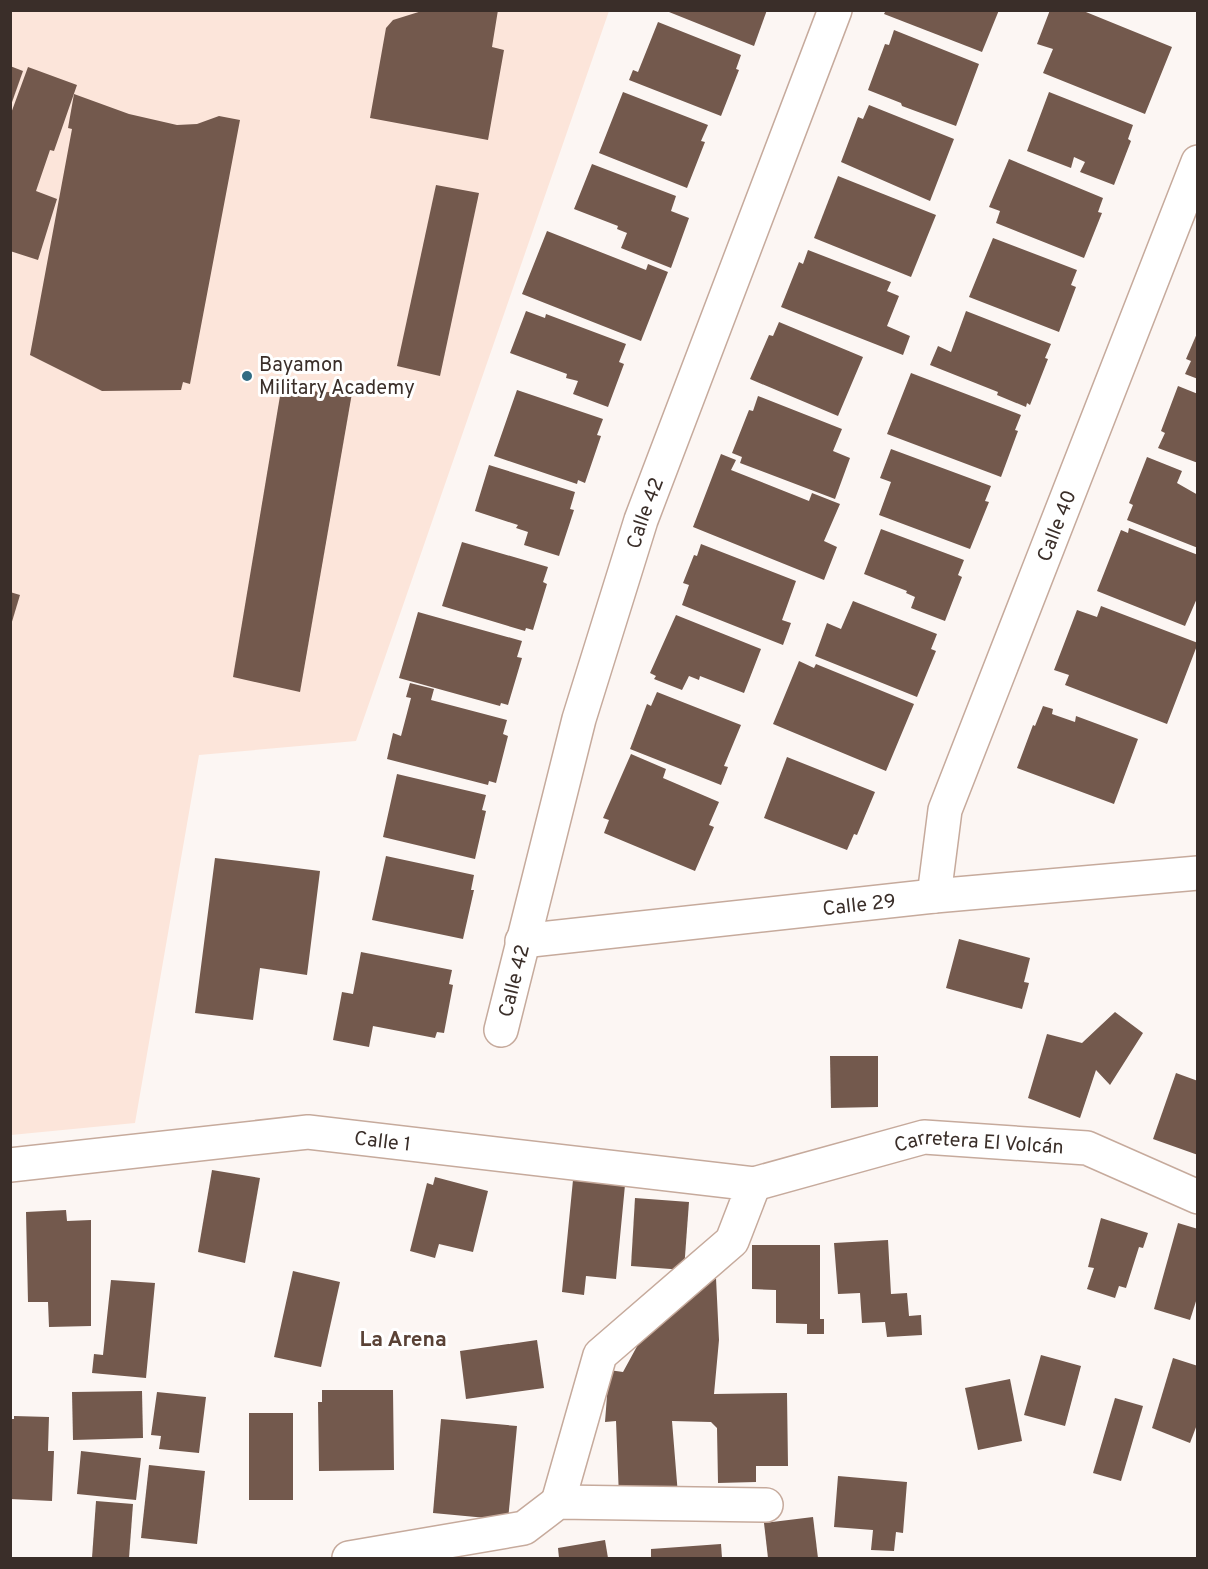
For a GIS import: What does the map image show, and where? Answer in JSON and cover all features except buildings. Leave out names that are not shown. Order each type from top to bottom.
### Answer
[{"type":"street","name":"Calle 42","points":[[501,1030],[579,719],[641,520],[835,10]]},
{"type":"street","name":"Calle 40","points":[[934,896],[945,810],[1197,162]]},
{"type":"street","name":"Calle 29","points":[[522,941],[934,896],[1197,873]]},
{"type":"street","name":"Calle 1","points":[[10,1165],[308,1132],[754,1184]]},
{"type":"street","name":"Carretera El Volcán","points":[[754,1184],[924,1137],[1087,1148],[1197,1197]]},
{"type":"street","points":[[349,1558],[524,1528],[558,1502],[600,1355],[732,1241],[754,1184]]},
{"type":"street","points":[[558,1502],[766,1505]]},
{"type":"shaded area","name":"Bayamon Military Academy","points":[[11,11],[609,11],[356,741],[199,755],[135,1123],[11,1135]]},
{"type":"place","name":"Bayamon Military Academy","points":[[247,376]]},
{"type":"district","name":"La Arena","points":[[403,1339]]}]
